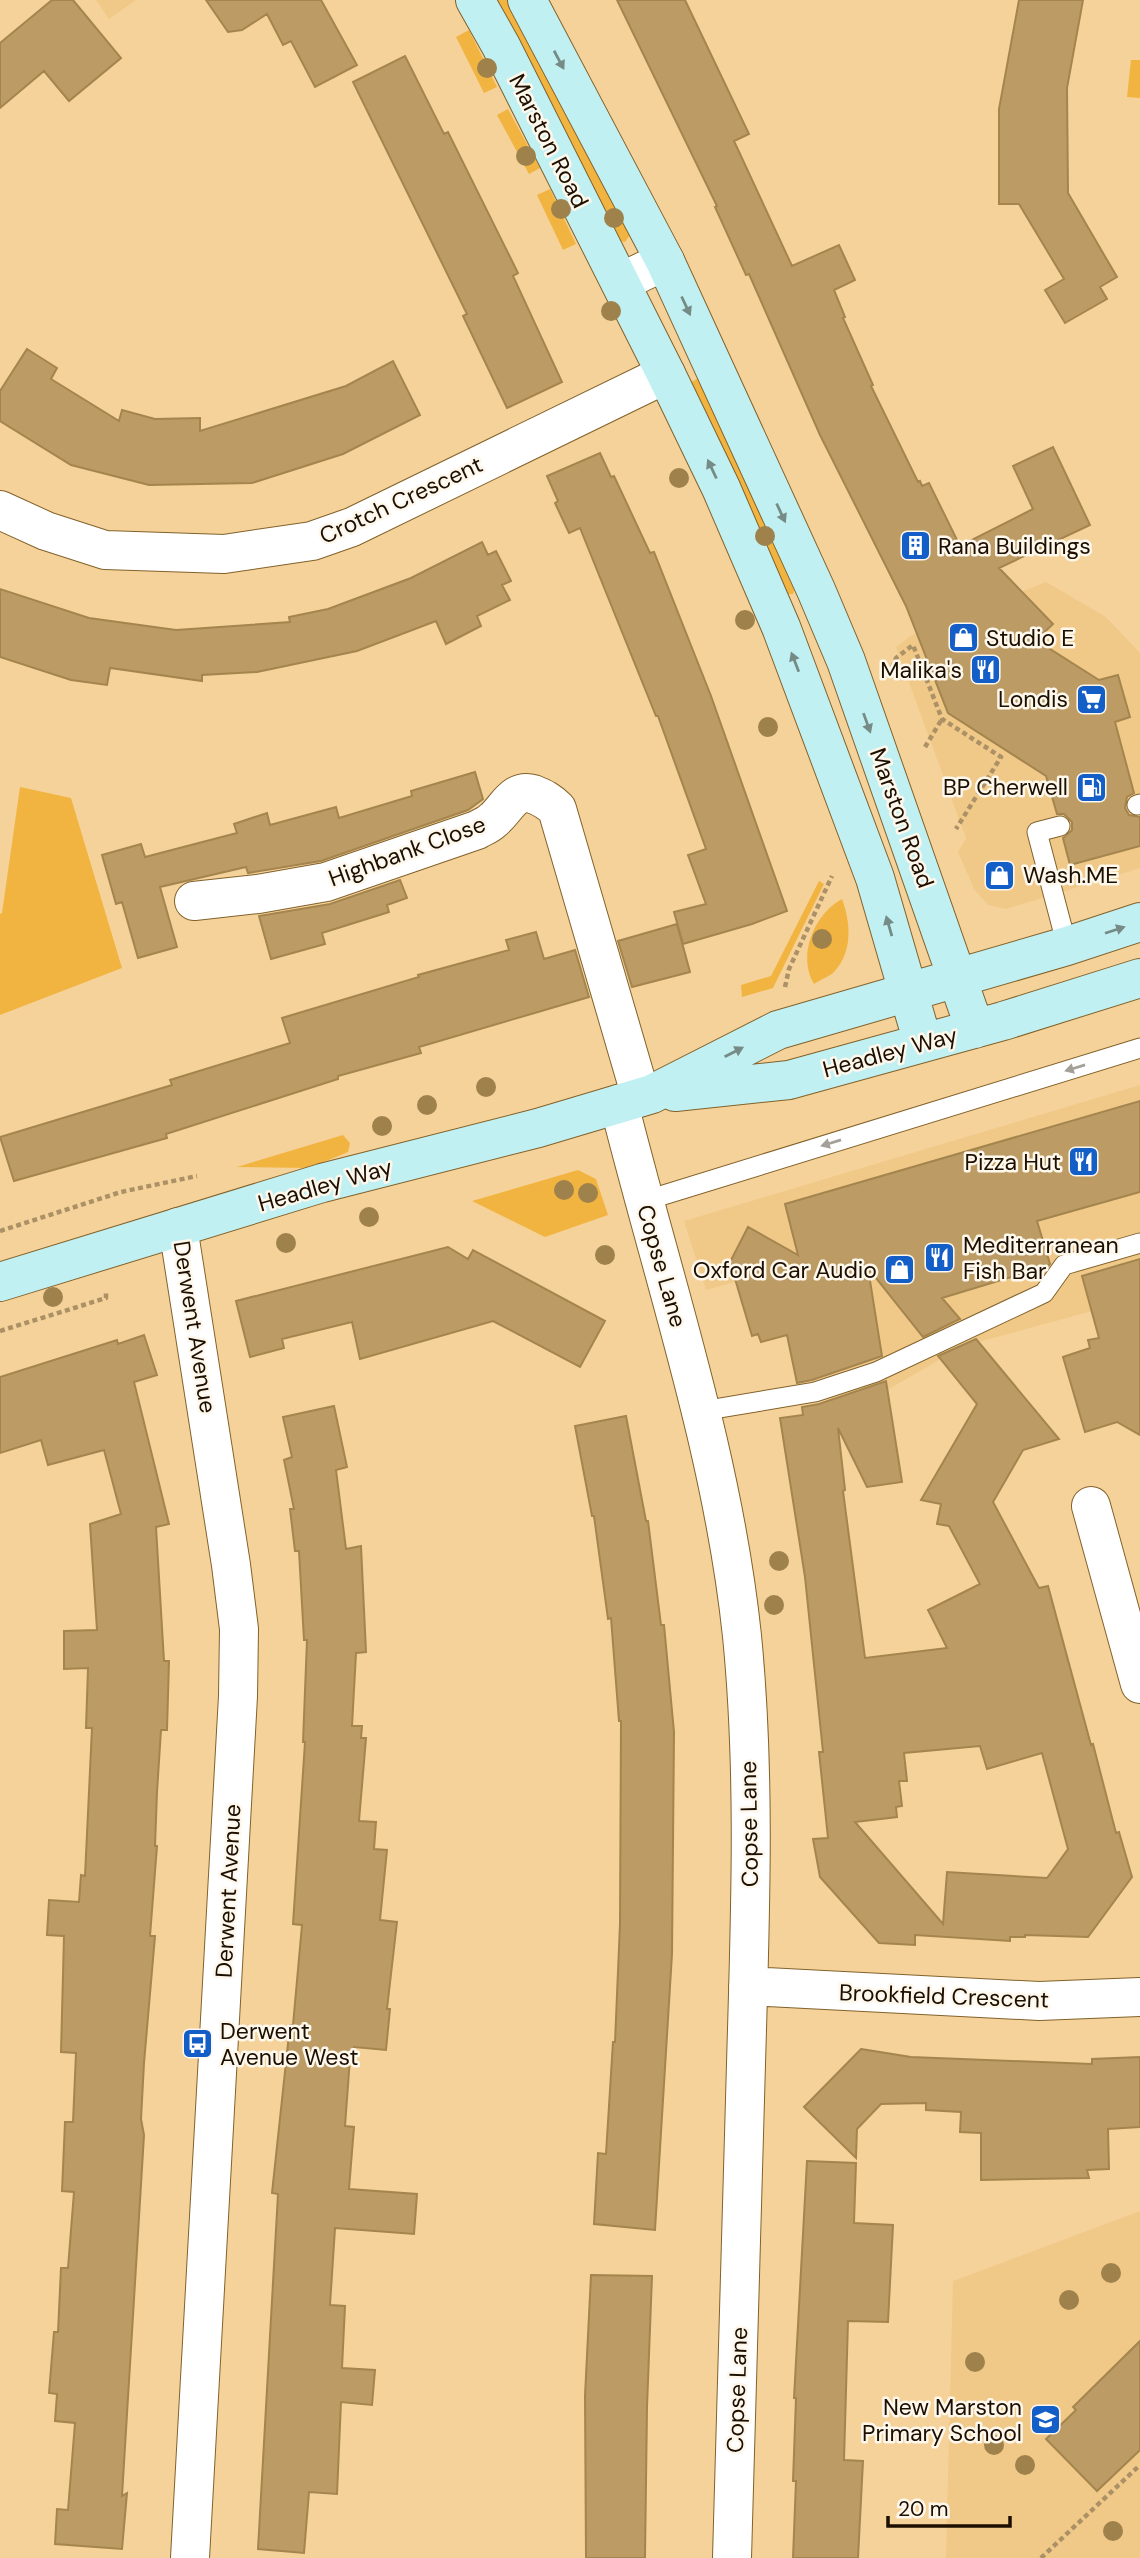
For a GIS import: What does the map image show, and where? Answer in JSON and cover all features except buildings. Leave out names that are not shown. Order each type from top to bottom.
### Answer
[{"type":"main road","name":"Marston Road","points":[[475,0],[666,374],[781,627],[862,840],[923,1043]]},
{"type":"main road","name":"Marston Road","points":[[527,0],[665,261],[824,610],[846,661],[957,978],[989,1025]]},
{"type":"main road","name":"Headley Way","points":[[0,1282],[322,1183],[538,1128],[637,1098],[778,1030],[1067,946],[1140,922]]},
{"type":"main road","name":"Headley Way","points":[[637,1098],[789,1080],[989,1025],[1140,978]]},
{"type":"street","points":[[621,282],[665,261]]},
{"type":"street","name":"Crotch Crescent","points":[[0,509],[47,531],[105,550],[224,554],[312,541],[352,527],[666,374]]},
{"type":"street","points":[[781,627],[824,610]]},
{"type":"street","name":"Highbank Close","points":[[194,901],[258,894],[326,882],[477,830],[493,821],[514,797],[526,792],[549,801],[557,809],[637,1098]]},
{"type":"street","name":"Copse Lane","points":[[637,1098],[644,1201],[702,1411],[730,1549],[742,1636],[750,1853],[732,2558]]},
{"type":"street","name":"Derwent Avenue","points":[[178,1227],[239,1629],[239,1696],[190,2558]]},
{"type":"street","points":[[1091,1506],[1140,1684]]},
{"type":"street","name":"Brookfield Crescent","points":[[748,1986],[1039,2001],[1140,1997]]},
{"type":"lane","points":[[1060,826],[1037,832],[1067,946]]},
{"type":"lane","points":[[644,1201],[1140,1048]]},
{"type":"lane","points":[[702,1411],[815,1392],[876,1372],[1044,1293],[1064,1265],[1140,1243]]},
{"type":"path","points":[[888,679],[896,658],[913,645],[942,719],[1001,757],[956,829]]},
{"type":"path","points":[[925,747],[942,719]]},
{"type":"path","points":[[789,969],[832,877]]},
{"type":"path","points":[[0,1231],[121,1192]]},
{"type":"path","points":[[0,1331],[106,1298]]},
{"type":"path","points":[[1041,2558],[1140,2465]]},
{"type":"shaded area","points":[[96,0],[136,0],[109,19]]},
{"type":"shaded area","points":[[496,0],[510,0],[630,235],[625,242],[620,241]]},
{"type":"shaded area","points":[[469,30],[497,87],[484,93],[456,37]]},
{"type":"shaded area","points":[[1131,60],[1140,60],[1140,98],[1127,97]]},
{"type":"shaded area","points":[[508,109],[540,168],[529,174],[497,115]]},
{"type":"shaded area","points":[[550,189],[576,244],[563,250],[537,195]]},
{"type":"shaded area","points":[[697,379],[702,382],[794,590],[793,594],[784,594],[691,382]]},
{"type":"shaded area","points":[[1046,582],[1106,617],[1140,653],[1140,868],[1006,909],[988,905],[974,889],[958,852],[966,838],[896,647],[912,635]]},
{"type":"shaded area","points":[[20,787],[71,798],[122,968],[0,1015],[0,914]]},
{"type":"shaded area","points":[[819,881],[824,884],[773,988],[742,997],[741,985],[771,976]]},
{"type":"shaded area","points":[[842,899],[847,918],[847,947],[833,973],[814,984],[807,961],[811,937],[823,915]]},
{"type":"shaded area","points":[[1140,1085],[1140,1298],[956,1348],[887,1390],[831,1399],[792,1266],[706,1290],[684,1221]]},
{"type":"shaded area","points":[[343,1135],[350,1143],[348,1152],[309,1168],[237,1167]]},
{"type":"shaded area","points":[[578,1170],[596,1179],[608,1215],[545,1237],[472,1201]]},
{"type":"shaded area","name":"New Marston Primary School","points":[[1140,2211],[1140,2558],[946,2558],[953,2281]]},
{"type":"place","name":"Rana Buildings","points":[[915,546]]},
{"type":"place","name":"Studio E","points":[[963,638]]},
{"type":"place","name":"Malika's","points":[[985,670]]},
{"type":"place","name":"Londis","points":[[1091,699]]},
{"type":"place","name":"BP Cherwell","points":[[1091,787]]},
{"type":"place","name":"Wash.ME","points":[[1000,875]]},
{"type":"place","name":"Pizza Hut","points":[[1084,1162]]},
{"type":"place","name":"Mediterranean Fish Bar","points":[[940,1258]]},
{"type":"place","name":"Oxford Car Audio","points":[[900,1270]]},
{"type":"place","name":"Derwent Avenue West","points":[[197,2044]]},
{"type":"place","name":"New Marston Primary School","points":[[1045,2420]]}]
